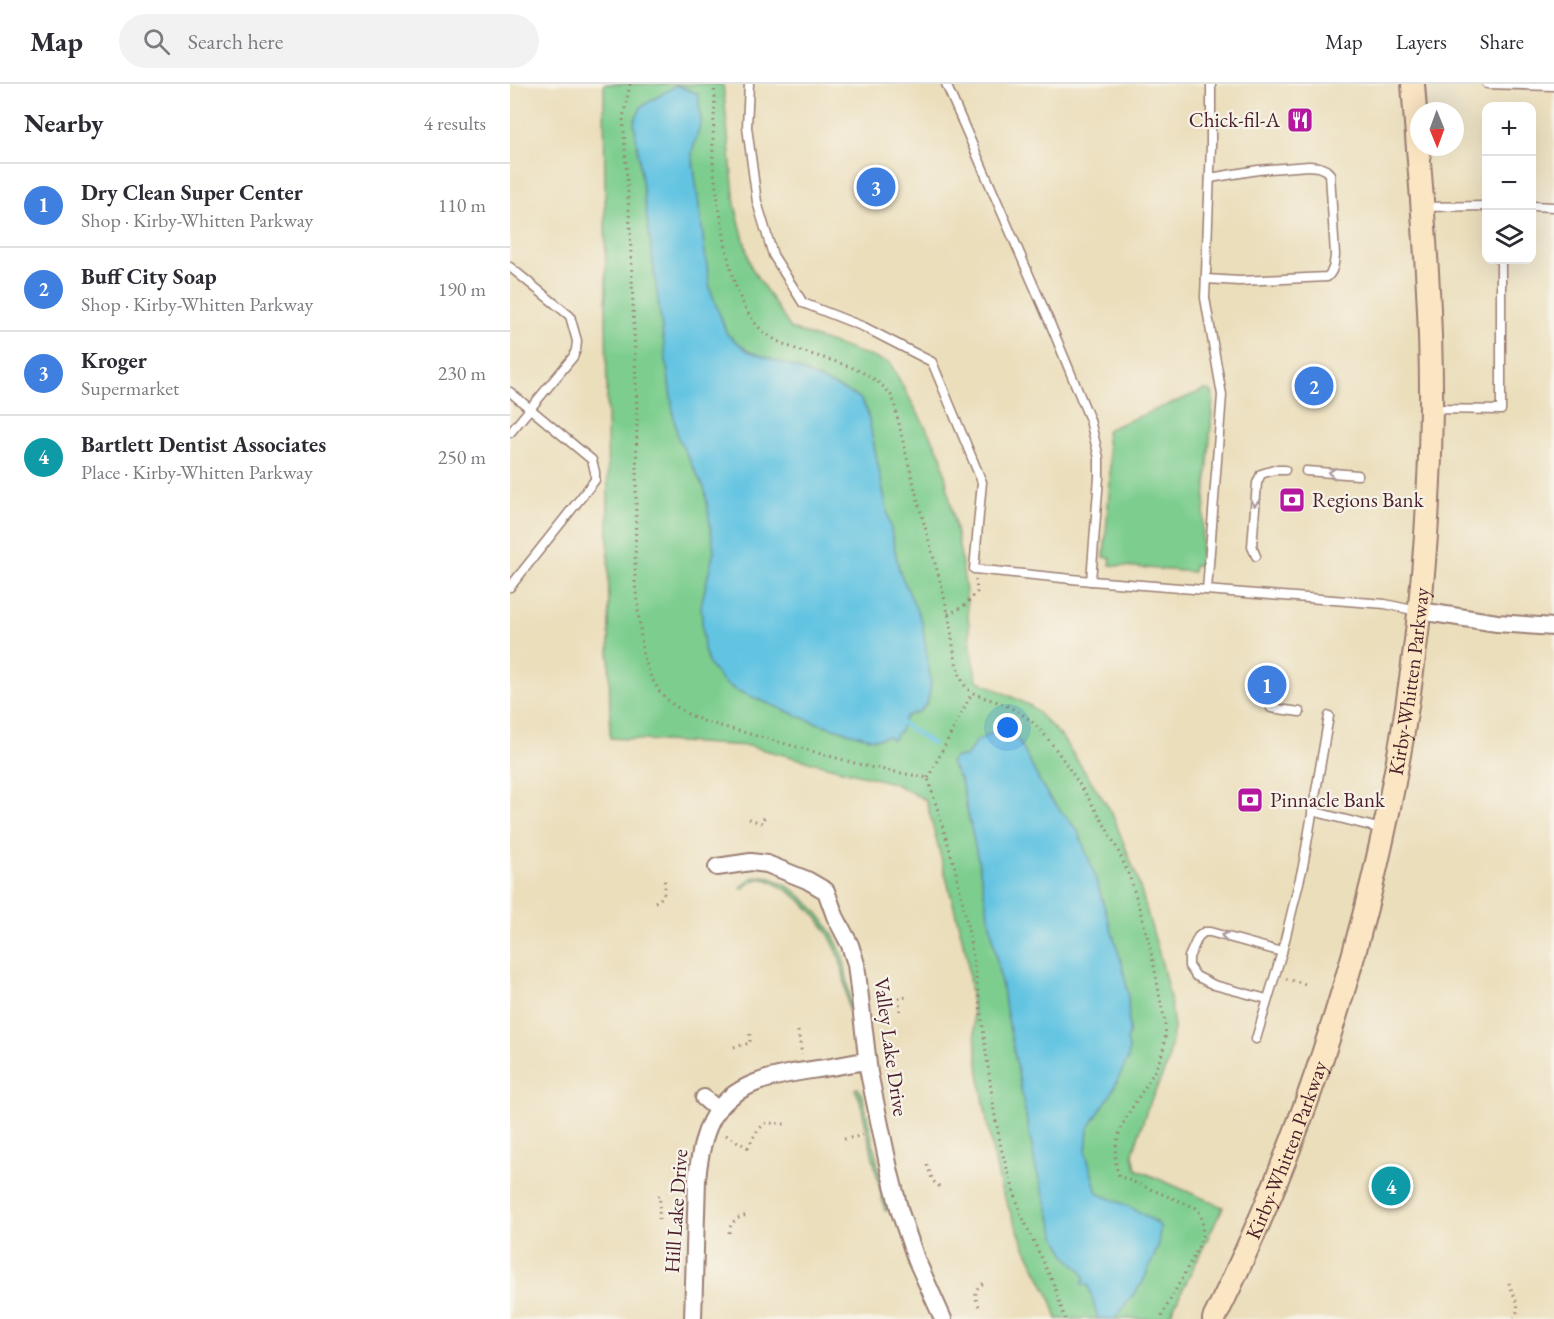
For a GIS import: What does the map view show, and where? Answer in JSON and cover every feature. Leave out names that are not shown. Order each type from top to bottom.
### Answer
[{"type":"main road","name":"Kirby-Whitten Parkway","points":[[1214,1319],[1253,1238],[1297,1131],[1320,1066],[1356,947],[1385,830],[1403,734],[1420,611],[1431,409],[1429,305],[1413,84]]},
{"type":"street","points":[[1420,611],[1497,623],[1554,627]]},
{"type":"street","name":"Valley Lake Drive","points":[[717,867],[751,862],[766,864],[807,880],[826,891],[856,964],[867,1061],[900,1212],[916,1259],[943,1319]]},
{"type":"street","name":"Hill Lake Drive","points":[[693,1319],[699,1162],[706,1133],[718,1110],[744,1088],[771,1077],[867,1061]]},
{"type":"street","points":[[704,1098],[718,1110]]},
{"type":"lane","points":[[749,84],[747,127],[757,202],[773,255],[803,303],[864,327],[932,362],[982,482],[974,569],[1090,581],[1385,604],[1420,611]]},
{"type":"lane","points":[[946,84],[1047,314],[1090,420],[1099,458],[1099,477],[1090,581]]},
{"type":"lane","points":[[1207,590],[1222,394],[1205,298],[1211,84]]},
{"type":"lane","points":[[1487,84],[1554,86]]},
{"type":"lane","points":[[1206,279],[1239,281],[1327,277],[1334,268],[1335,255],[1330,174],[1326,170],[1309,166],[1258,170],[1210,178]]},
{"type":"lane","points":[[1422,207],[1482,206]]},
{"type":"lane","points":[[1536,206],[1554,207]]},
{"type":"lane","points":[[1431,409],[1501,410],[1501,264]]},
{"type":"lane","points":[[510,267],[570,315],[577,341],[573,357],[510,433]]},
{"type":"lane","points":[[510,392],[592,460],[595,472],[595,480],[510,587]]},
{"type":"lane","points":[[1256,556],[1252,547],[1257,483],[1261,474],[1274,470],[1285,470]]},
{"type":"lane","points":[[1306,471],[1358,476]]},
{"type":"lane","points":[[1271,708],[1300,712]]},
{"type":"lane","points":[[1256,1039],[1282,952],[1303,866],[1329,716]]},
{"type":"lane","points":[[1312,811],[1385,830]]},
{"type":"lane","points":[[1267,999],[1214,985],[1196,976],[1189,966],[1189,957],[1198,937],[1204,932],[1282,952]]},
{"type":"path","points":[[630,84],[623,118],[630,226],[637,410],[636,583],[643,655],[651,677],[659,691],[672,704],[703,721],[860,764],[928,778]]},
{"type":"path","points":[[714,84],[715,181],[724,238],[732,274],[740,295],[756,325],[767,334],[791,347],[873,377],[887,389],[893,398],[948,614],[958,668],[967,689],[1013,709],[1030,720],[1046,736],[1095,808],[1123,861],[1132,885],[1154,965],[1165,1022],[1165,1037],[1161,1055],[1125,1118],[1116,1141],[1115,1165],[1119,1176],[1196,1208],[1201,1214],[1203,1226],[1197,1250],[1160,1319]]},
{"type":"path","points":[[948,614],[963,607],[977,592],[974,569]]},
{"type":"path","points":[[972,693],[928,778],[955,868],[965,913],[1002,1152],[1018,1206],[1054,1285],[1065,1319]]},
{"type":"path","points":[[749,819],[762,823],[765,815]]},
{"type":"path","points":[[655,902],[664,895],[664,879]]},
{"type":"path","points":[[1284,979],[1309,986]]},
{"type":"path","points":[[900,1011],[899,998],[908,997]]},
{"type":"path","points":[[798,1030],[802,1056]]},
{"type":"path","points":[[734,1047],[750,1043],[750,1033]]},
{"type":"path","points":[[726,1135],[750,1149],[753,1137],[764,1124],[785,1124]]},
{"type":"path","points":[[844,1139],[866,1135]]},
{"type":"path","points":[[927,1165],[933,1181],[943,1186]]},
{"type":"path","points":[[658,1196],[660,1196],[659,1219]]},
{"type":"path","points":[[729,1233],[734,1220],[748,1215]]},
{"type":"path","points":[[979,1306],[975,1293],[984,1283]]},
{"type":"path","points":[[1509,1283],[1518,1310],[1514,1317]]},
{"type":"green space","points":[[604,84],[723,84],[735,205],[751,267],[791,329],[890,363],[941,455],[958,540],[972,657],[977,680],[1031,706],[1061,736],[1111,811],[1137,877],[1161,960],[1174,1028],[1168,1063],[1147,1109],[1133,1153],[1136,1169],[1223,1207],[1168,1319],[1057,1319],[1050,1297],[1023,1243],[1001,1189],[979,1073],[967,957],[926,800],[893,783],[749,746],[610,738]]},
{"type":"green space","points":[[1204,390],[1212,392],[1213,399],[1200,565],[1194,565],[1193,572],[1110,565],[1111,558],[1104,557],[1110,481],[1106,432],[1108,429]]},
{"type":"green space","points":[[763,876],[791,889],[817,912],[828,927],[843,958],[851,1009],[848,1010],[843,970],[835,947],[811,910],[786,889],[768,880],[757,880],[750,882],[743,889],[741,887],[752,878]]},
{"type":"green space","points":[[858,1088],[863,1098],[888,1210],[885,1211],[860,1100],[855,1089]]},
{"type":"water","points":[[677,85],[698,94],[701,121],[692,153],[710,289],[727,334],[748,351],[794,367],[859,397],[867,410],[899,570],[922,622],[931,683],[926,704],[920,711],[906,716],[899,733],[892,740],[888,736],[877,739],[869,738],[808,720],[738,691],[724,683],[709,665],[704,649],[701,605],[714,551],[705,490],[678,438],[674,419],[634,122],[642,106]]},
{"type":"water","points":[[998,730],[1016,738],[1020,743],[1049,797],[1078,831],[1093,870],[1122,964],[1128,993],[1128,1058],[1111,1094],[1088,1129],[1086,1153],[1097,1193],[1138,1211],[1160,1226],[1158,1247],[1143,1282],[1115,1319],[1098,1319],[1088,1285],[1082,1283],[1085,1279],[1080,1269],[1068,1258],[1057,1239],[1036,1169],[978,860],[961,781],[950,762],[956,757],[966,757],[976,741]]},
{"type":"waterway","points":[[902,723],[933,744]]},
{"type":"place","name":"Chick-fil-A","points":[[1300,120]]},
{"type":"place","name":"Kroger","points":[[876,187]]},
{"type":"place","name":"Buff City Soap","points":[[1314,386]]},
{"type":"place","name":"Regions Bank","points":[[1292,500]]},
{"type":"place","name":"Dry Clean Super Center","points":[[1267,685]]},
{"type":"place","name":"Pinnacle Bank","points":[[1250,800]]},
{"type":"place","name":"Bartlett Dentist Associates","points":[[1391,1186]]}]
